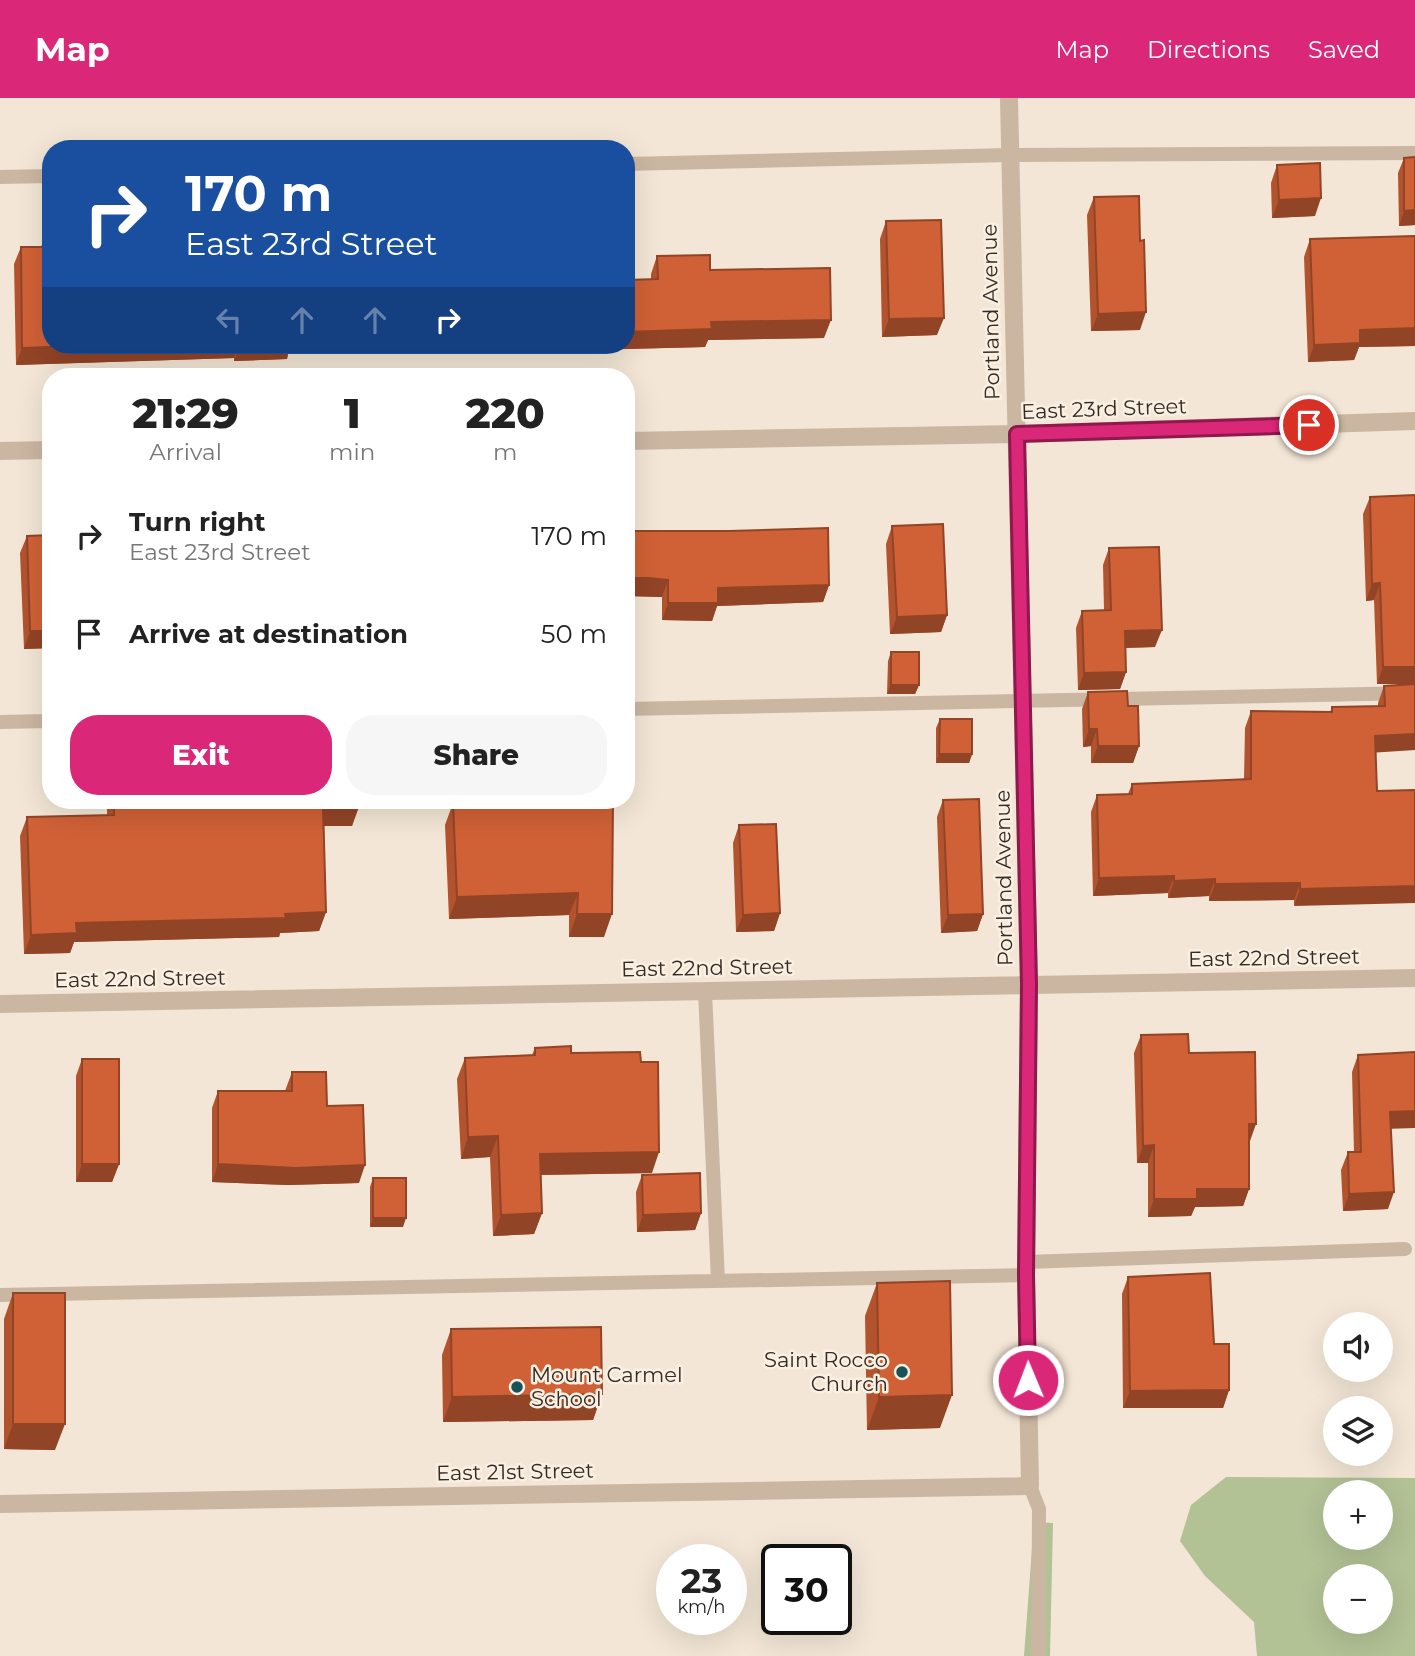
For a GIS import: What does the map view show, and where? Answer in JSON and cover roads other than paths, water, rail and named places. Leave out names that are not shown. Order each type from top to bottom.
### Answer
[{"type":"street","name":"Portland Avenue","points":[[1009,98],[1029,985],[1026,1268],[1030,1486]]},
{"type":"street","name":"East 23rd Street","points":[[635,441],[1017,434],[1415,421]]},
{"type":"street","points":[[0,451],[42,450]]},
{"type":"street","name":"East 22nd Street","points":[[0,1004],[1415,978]]},
{"type":"street","name":"East 21st Street","points":[[0,1504],[1030,1486]]},
{"type":"lane","points":[[635,164],[1010,155],[1415,153]]},
{"type":"lane","points":[[0,177],[42,176]]},
{"type":"lane","points":[[635,709],[1415,693]]},
{"type":"lane","points":[[0,722],[42,721]]},
{"type":"lane","points":[[705,991],[718,1281]]},
{"type":"lane","points":[[0,1296],[718,1281],[1405,1250]]},
{"type":"lane","name":"Portland Avenue","points":[[1030,1486],[1039,1508],[1038,1656]]},
{"type":"place","name":"Saint Rocco Church","points":[[902,1372]]},
{"type":"place","name":"Mount Carmel School","points":[[517,1387]]}]
